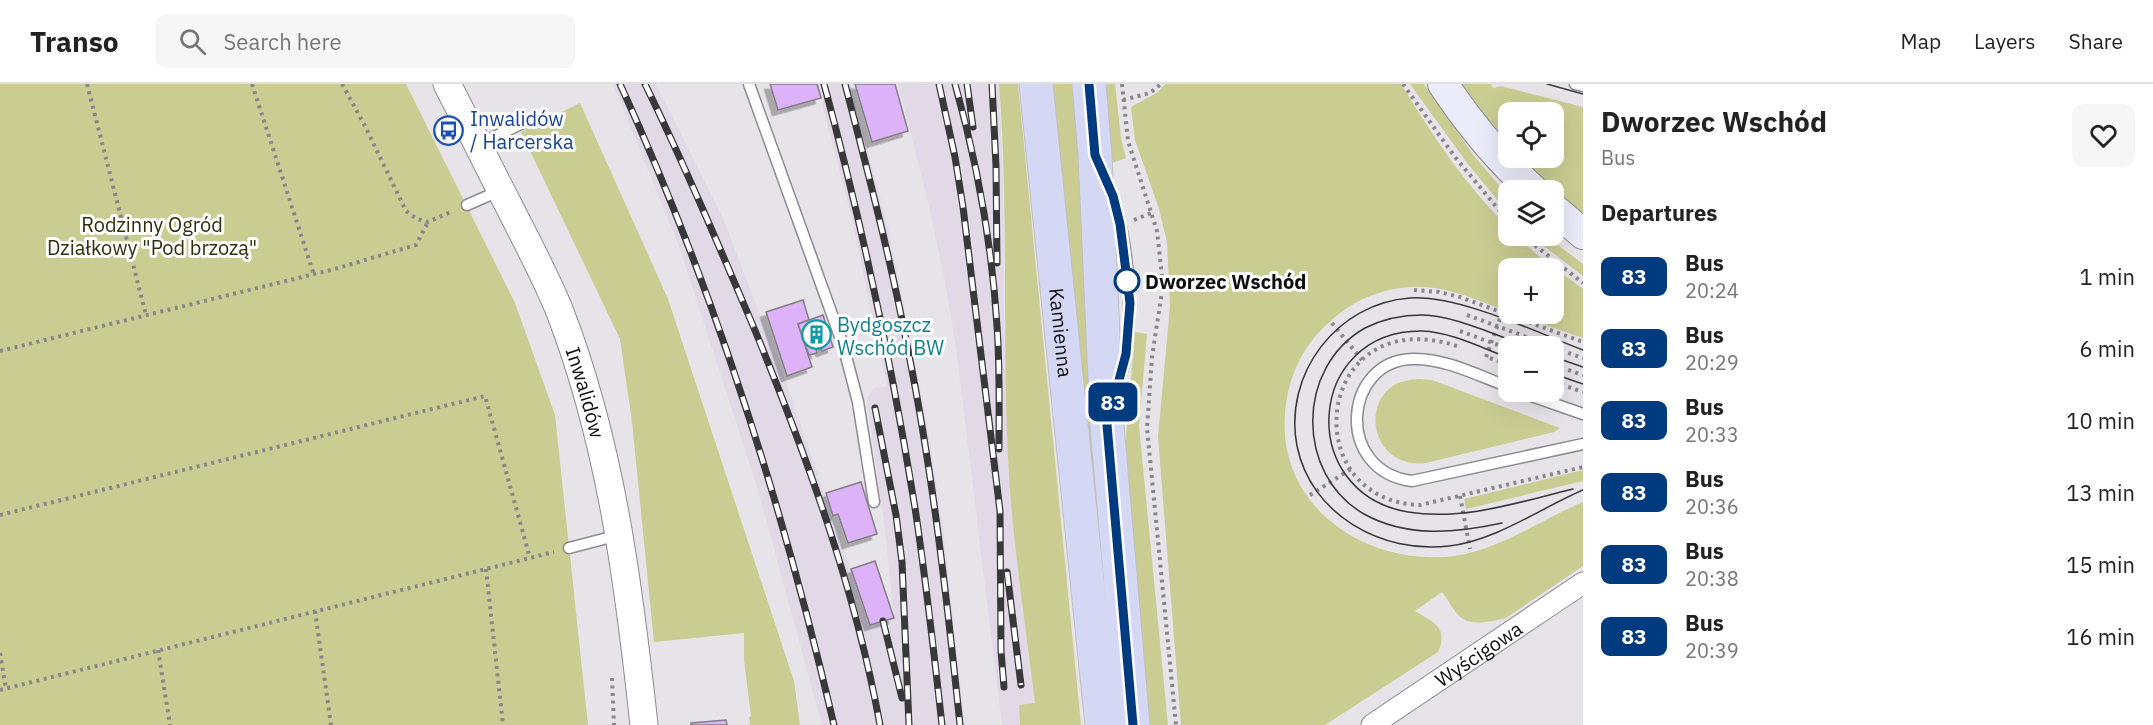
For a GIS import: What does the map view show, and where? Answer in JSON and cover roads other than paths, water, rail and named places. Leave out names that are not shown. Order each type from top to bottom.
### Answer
[{"type":"main road","name":"Kamienna","points":[[1036,84],[1102,725]]},
{"type":"main road","name":"Kamienna","points":[[1089,84],[1095,155],[1107,425],[1133,725]]},
{"type":"main road","points":[[1443,84],[1467,121],[1523,180]]},
{"type":"main road","points":[[1564,218],[1583,234]]},
{"type":"street","name":"Inwalidów","points":[[452,88],[559,311],[581,373],[620,535],[644,725]]},
{"type":"street","name":"Wyścigowa","points":[[1372,725],[1583,583]]},
{"type":"lane","points":[[749,84],[843,345],[858,402],[874,502]]},
{"type":"lane","points":[[1575,84],[1583,86]]},
{"type":"lane","points":[[478,145],[525,122]]},
{"type":"lane","points":[[467,205],[501,190]]},
{"type":"lane","points":[[1498,383],[1438,362],[1410,359],[1383,369],[1365,388],[1356,416],[1357,430],[1366,454],[1376,467],[1399,480],[1412,481],[1583,444]]},
{"type":"lane","points":[[1549,402],[1583,414]]},
{"type":"lane","points":[[569,548],[620,535]]},
{"type":"tram line","points":[[1547,84],[1583,94]]},
{"type":"tram line","points":[[1583,350],[1497,316],[1451,302],[1410,298],[1384,303],[1360,313],[1338,328],[1321,347],[1307,369],[1298,393],[1295,419],[1297,446],[1305,470],[1317,492],[1353,525],[1375,536],[1399,543],[1424,547],[1466,543],[1501,531],[1583,490]]},
{"type":"tram line","points":[[1500,336],[1447,318],[1422,315],[1393,318],[1365,328],[1342,346],[1326,368],[1316,393],[1313,421],[1316,448],[1325,474],[1341,496],[1364,514],[1380,522],[1414,530],[1449,531],[1502,523]]},
{"type":"tram line","points":[[1498,354],[1455,337],[1422,331],[1383,338],[1355,356],[1337,383],[1329,414],[1332,446],[1346,476],[1371,499],[1408,512],[1429,514],[1491,509],[1573,489]]},
{"type":"tram line","points":[[1564,360],[1583,367]]},
{"type":"tram line","points":[[1564,377],[1583,384]]},
{"type":"railway","points":[[620,84],[686,240],[743,399],[792,561],[834,725]]},
{"type":"railway","points":[[645,84],[754,328],[811,474],[857,623],[880,725]]},
{"type":"railway","points":[[824,84],[875,295],[906,454],[930,617],[942,725]]},
{"type":"railway","points":[[845,84],[887,250],[917,397],[939,537],[960,725]]},
{"type":"railway","points":[[939,84],[963,207],[1000,511],[1001,651],[1004,687]]},
{"type":"railway","points":[[955,84],[977,173],[995,296],[998,341],[999,449]]},
{"type":"railway","points":[[967,84],[973,127]]},
{"type":"railway","points":[[992,84],[997,263]]},
{"type":"railway","points":[[875,408],[896,515],[902,562],[909,725]]},
{"type":"railway","points":[[1007,572],[1021,685]]},
{"type":"railway","points":[[883,621],[902,698]]},
{"type":"place","name":"Inwalidów / Harcerska","points":[[449,130]]},
{"type":"place","name":"Dworzec Wschód","points":[[1127,281]]},
{"type":"place","name":"Bydgoszcz Wschód BW","points":[[816,335]]},
{"type":"park label","name":"Rodzinny Ogród Działkowy \"Pod brzozą\"","points":[[152,236]]}]
